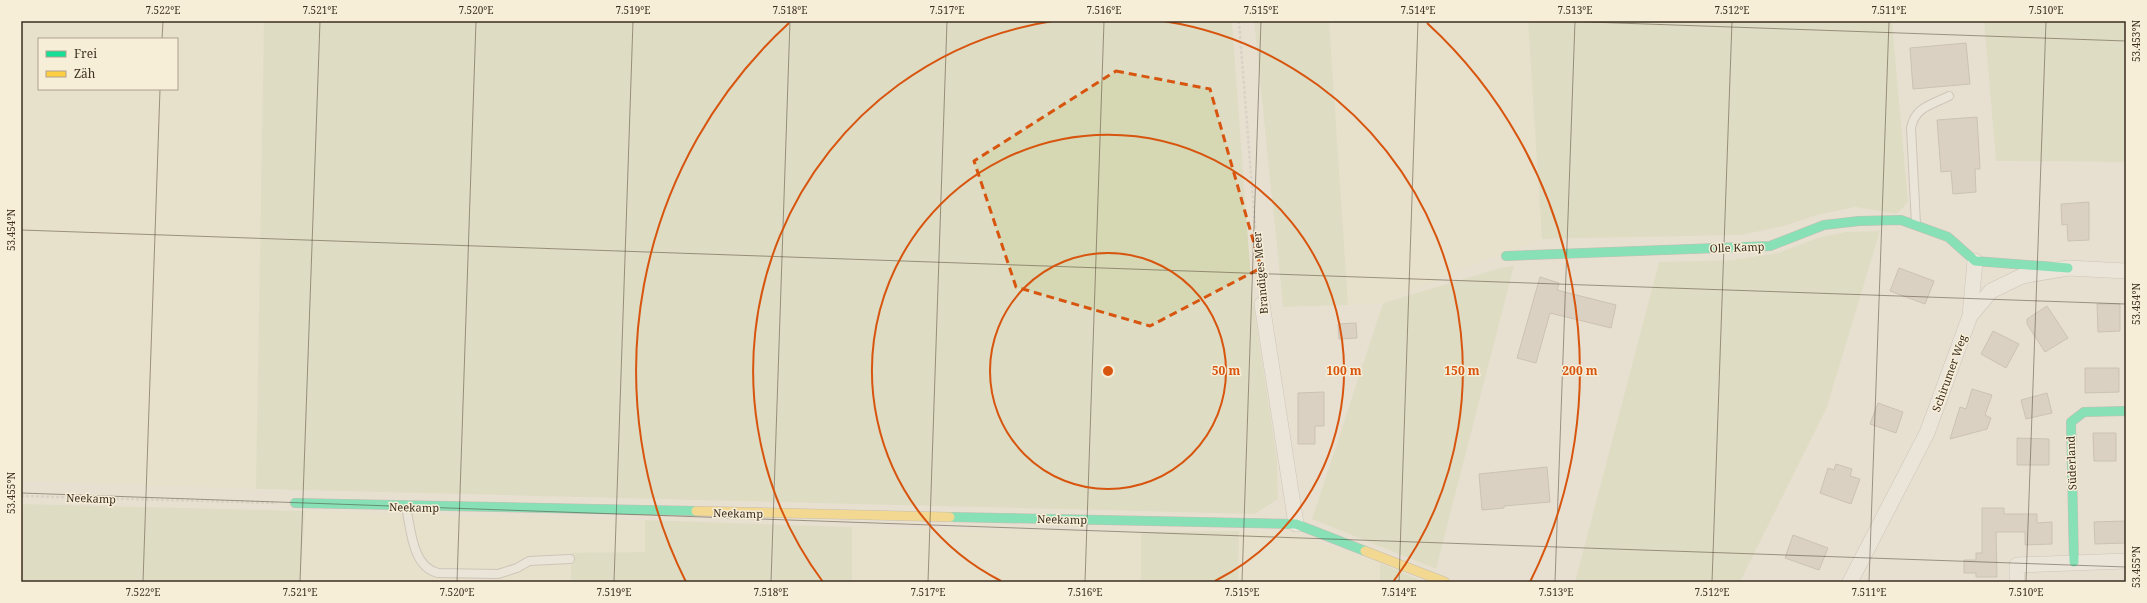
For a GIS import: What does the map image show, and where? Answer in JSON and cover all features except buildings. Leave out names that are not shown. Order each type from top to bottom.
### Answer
[{"type":"street","name":"Olle Kamp","points":[[1506,256],[1770,246],[1824,225],[1859,221],[1901,220],[1948,237],[1975,261]]},
{"type":"street","points":[[1970,316],[1975,261],[2068,268]]},
{"type":"street","name":"Schirumer Weg","points":[[1850,582],[1927,433],[1970,316],[1991,291],[2022,276],[2068,268],[2126,271]]},
{"type":"street","name":"Brandiges Meer","points":[[1262,304],[1296,524]]},
{"type":"street","name":"Süderland","points":[[2074,562],[2071,422],[2084,412],[2126,411]]},
{"type":"street","name":"Neekamp","points":[[296,504],[1296,524],[1445,582]]},
{"type":"street","points":[[2017,582],[2017,565],[2126,561]]},
{"type":"lane","points":[[1916,225],[1911,128],[1913,117],[1921,110],[1949,96]]},
{"type":"lane","points":[[406,507],[417,553],[421,562],[431,572],[498,574],[517,568],[529,560],[570,558]]},
{"type":"path","name":"Brandiges Meer","points":[[1239,21],[1262,304]]},
{"type":"path","name":"Neekamp","points":[[21,496],[296,504]]},
{"type":"highlighted area","points":[[1116,71],[1210,89],[1261,268],[1150,326],[1016,287],[974,161]]},
{"type":"shaded area","points":[[21,21],[264,21],[256,489],[21,481]]},
{"type":"shaded area","points":[[1329,21],[1528,21],[1542,239],[1473,265],[1383,303],[1348,305]]},
{"type":"shaded area","points":[[305,511],[645,520],[645,552],[571,553],[571,582],[300,582]]},
{"type":"shaded area","points":[[852,527],[1141,532],[1141,582],[852,582]]},
{"type":"shaded area","points":[[1239,531],[1295,534],[1380,563],[1380,582],[1238,582]]},
{"type":"green space","points":[[264,21],[1232,21],[1252,294],[1277,460],[1278,499],[1255,514],[256,489]]},
{"type":"green space","points":[[1254,21],[1329,21],[1348,305],[1283,307]]},
{"type":"green space","points":[[1528,21],[1892,21],[1908,202],[1897,214],[1855,207],[1818,215],[1784,226],[1742,235],[1542,239]]},
{"type":"green space","points":[[1984,21],[2126,21],[2126,162],[1996,161]]},
{"type":"green space","points":[[1880,231],[1827,407],[1740,582],[1575,582],[1659,262],[1732,260],[1778,253],[1820,237],[1845,232]]},
{"type":"green space","points":[[1514,266],[1436,569],[1312,519],[1383,303],[1500,268]]},
{"type":"green space","points":[[21,504],[305,511],[300,582],[21,582]]},
{"type":"green space","points":[[645,520],[852,527],[852,582],[571,582],[571,553],[645,552]]},
{"type":"green space","points":[[1239,531],[1238,582],[1141,582],[1141,532]]},
{"type":"green space","points":[[1380,563],[1425,582],[1380,582]]},
{"type":"traffic: fast","points":[[1506,256],[1770,246],[1824,225],[1859,221],[1901,220],[1948,237],[1975,261],[2068,268]]},
{"type":"traffic: fast","points":[[2074,562],[2071,422],[2084,412],[2126,411]]},
{"type":"traffic: fast","points":[[295,503],[696,511]]},
{"type":"traffic: fast","points":[[950,517],[1296,524],[1365,551]]},
{"type":"traffic: slow","points":[[696,511],[950,517]]},
{"type":"traffic: slow","points":[[1365,551],[1445,582]]}]
